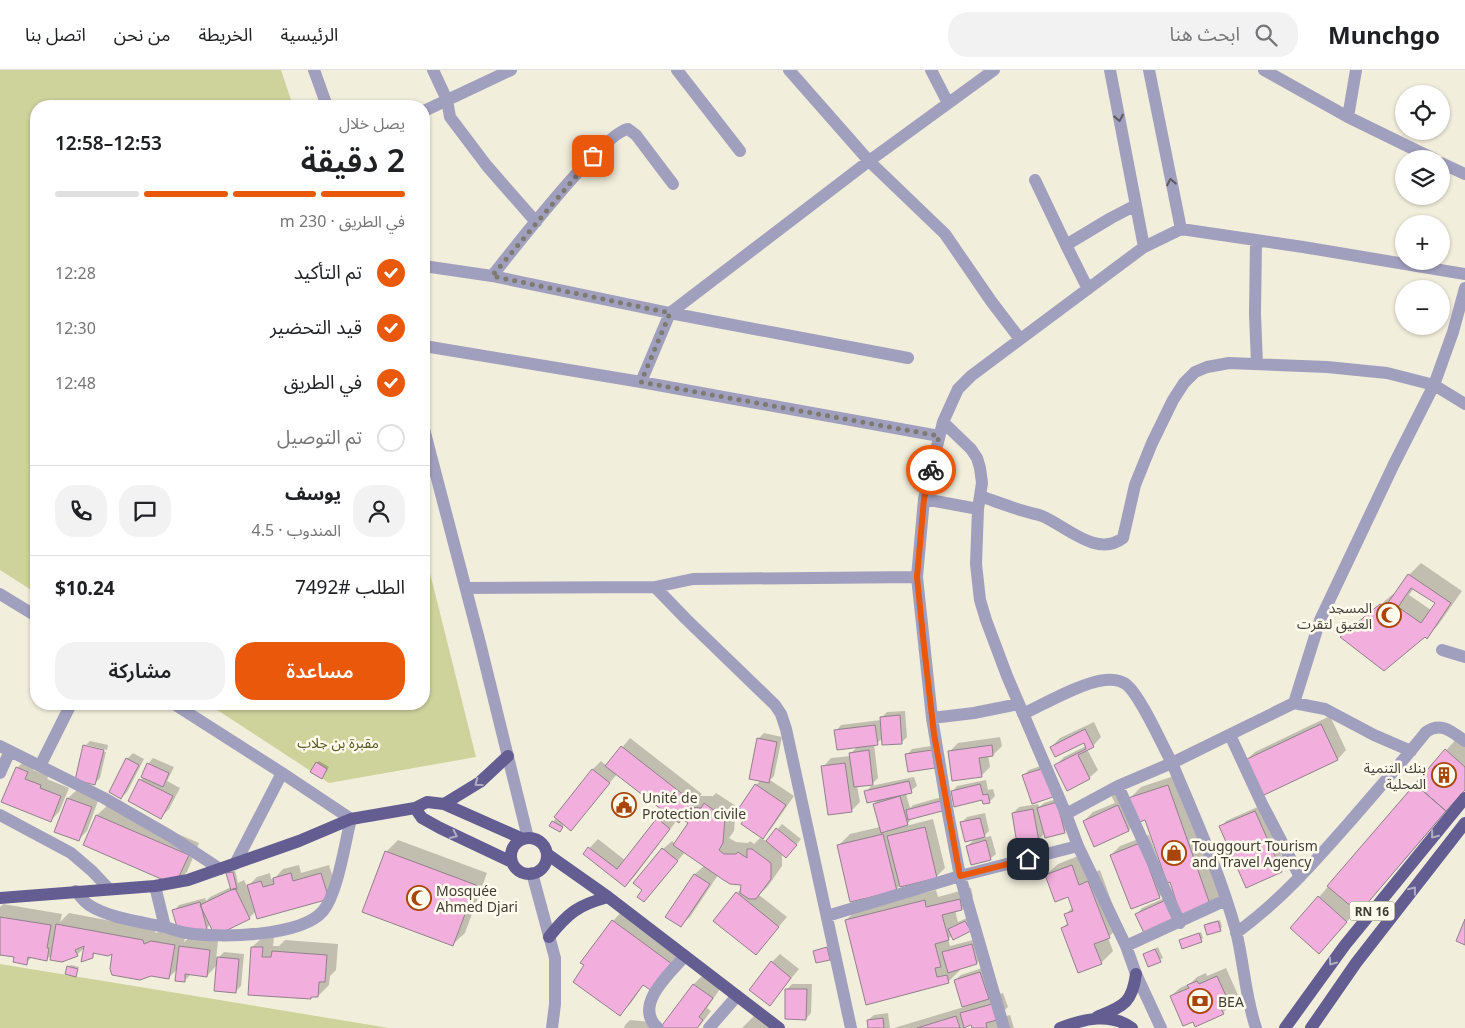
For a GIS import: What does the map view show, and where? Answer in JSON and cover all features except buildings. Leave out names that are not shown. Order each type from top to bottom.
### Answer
[{"type":"main road","points":[[444,804],[480,782],[508,756]]},
{"type":"main road","name":"RN 16","points":[[1285,1028],[1345,945],[1465,798]]},
{"type":"main road","points":[[0,898],[108,888],[155,886],[188,880],[299,841],[351,819],[415,808],[427,802],[444,804],[525,839],[539,840],[546,849],[545,864],[542,868],[532,873],[520,871],[512,862],[422,818],[415,808]]},
{"type":"main road","name":"RN 16","points":[[1311,1028],[1356,963],[1465,823]]},
{"type":"main road","points":[[512,862],[514,846],[525,839]]},
{"type":"main road","points":[[547,854],[608,897],[779,1028]]},
{"type":"main road","points":[[549,937],[562,920],[574,910],[588,902],[608,897]]},
{"type":"main road","points":[[1060,1028],[1097,1017],[1125,1004],[1131,996],[1136,974]]},
{"type":"main road","points":[[1097,1017],[1112,1020],[1132,1028]]},
{"type":"street","points":[[314,70],[325,100]]},
{"type":"street","points":[[433,70],[447,100],[448,112],[455,124],[487,166],[536,222]]},
{"type":"street","points":[[430,108],[511,70]]},
{"type":"street","points":[[677,70],[740,152]]},
{"type":"street","points":[[789,70],[869,161],[945,234],[991,301],[1020,339]]},
{"type":"street","points":[[931,70],[948,103]]},
{"type":"street","points":[[641,382],[670,313],[869,161],[994,70]]},
{"type":"street","points":[[1110,70],[1144,247]]},
{"type":"street","points":[[1149,70],[1181,229]]},
{"type":"street","points":[[1264,70],[1348,116],[1416,150]]},
{"type":"street","points":[[1348,116],[1356,70]]},
{"type":"street","points":[[492,276],[593,156],[611,138],[624,130],[628,129],[636,135],[673,184]]},
{"type":"street","points":[[1450,166],[1465,174]]},
{"type":"street","points":[[1035,180],[1088,289]]},
{"type":"street","points":[[1066,245],[1110,218],[1136,205]]},
{"type":"street","points":[[1004,1028],[960,876],[932,718],[917,577],[924,499],[939,436],[953,397],[962,384],[1144,247],[1181,229],[1465,274]]},
{"type":"street","points":[[1256,240],[1257,364]]},
{"type":"street","points":[[430,267],[492,276],[670,313],[908,358]]},
{"type":"street","points":[[1294,704],[1320,620],[1394,464],[1434,385],[1453,332],[1465,288]]},
{"type":"street","points":[[430,347],[641,382],[939,436]]},
{"type":"street","points":[[924,499],[979,502],[1043,516],[1073,534],[1097,543],[1109,545],[1118,542],[1123,538],[1135,485],[1152,443],[1173,400],[1184,383],[1195,372],[1228,363],[1387,373],[1434,385],[1465,404]]},
{"type":"street","points":[[943,422],[971,449],[977,458],[981,475],[976,564],[980,600],[1007,676],[1078,846],[1126,946],[1136,974],[1161,1028]]},
{"type":"street","points":[[430,452],[508,756],[525,839]]},
{"type":"street","points":[[466,588],[655,587],[694,580],[917,577]]},
{"type":"street","points":[[655,587],[775,705],[781,714],[786,729],[851,1028]]},
{"type":"street","points":[[0,594],[30,612]]},
{"type":"street","points":[[1442,650],[1465,657]]},
{"type":"street","points":[[932,718],[1021,709],[1103,680],[1119,681],[1127,686],[1139,702],[1172,763],[1201,833],[1236,933],[1247,996],[1256,1028]]},
{"type":"street","points":[[1066,814],[1118,786],[1172,763],[1294,704],[1325,709],[1374,735],[1410,751]]},
{"type":"street","points":[[40,766],[68,710]]},
{"type":"street","points":[[76,891],[84,902],[119,917],[187,933],[226,936],[275,932],[312,919],[323,911],[330,898],[351,819],[183,710]]},
{"type":"street","points":[[1236,933],[1261,915],[1300,877],[1426,732],[1437,726],[1448,729],[1465,741]]},
{"type":"street","points":[[1230,735],[1300,877]]},
{"type":"street","points":[[0,773],[5,748],[104,798],[170,836],[220,869]]},
{"type":"street","points":[[236,864],[282,773]]},
{"type":"street","points":[[1118,786],[1180,922]]},
{"type":"street","points":[[0,815],[71,853],[108,888]]},
{"type":"street","points":[[827,916],[960,876],[1078,846]]},
{"type":"street","points":[[532,873],[555,958],[556,979],[552,1028]]},
{"type":"street","points":[[155,886],[164,927]]},
{"type":"street","points":[[1126,946],[1226,900]]},
{"type":"street","points":[[658,1028],[650,1019],[648,1013],[654,994],[685,956]]},
{"type":"street","points":[[709,1028],[737,996]]},
{"type":"green space","points":[[0,70],[281,70],[291,100],[30,100],[30,589],[0,570]]},
{"type":"green space","name":"مقبرة بن جلاب","points":[[430,573],[476,757],[329,783],[217,710],[430,710]]},
{"type":"green space","points":[[0,964],[389,1028],[0,1028]]},
{"type":"way so far","points":[[593,156],[492,276],[670,313],[641,382],[939,436],[931,470]]},
{"type":"place","name":"المسجد العتيق لتقرت","points":[[1389,615]]},
{"type":"place","name":"بنك التنمية المحلية","points":[[1444,775]]},
{"type":"place","name":"Unité de Protection civile","points":[[624,805]]},
{"type":"place","name":"Touggourt Tourism and Travel Agency","points":[[1174,853]]},
{"type":"place","name":"Mosquée Ahmed Djari","points":[[419,898]]},
{"type":"place","name":"BEA","points":[[1200,1001]]},
{"type":"route","points":[[931,470],[924,499],[917,577],[934,734],[960,876],[1028,859]]}]
